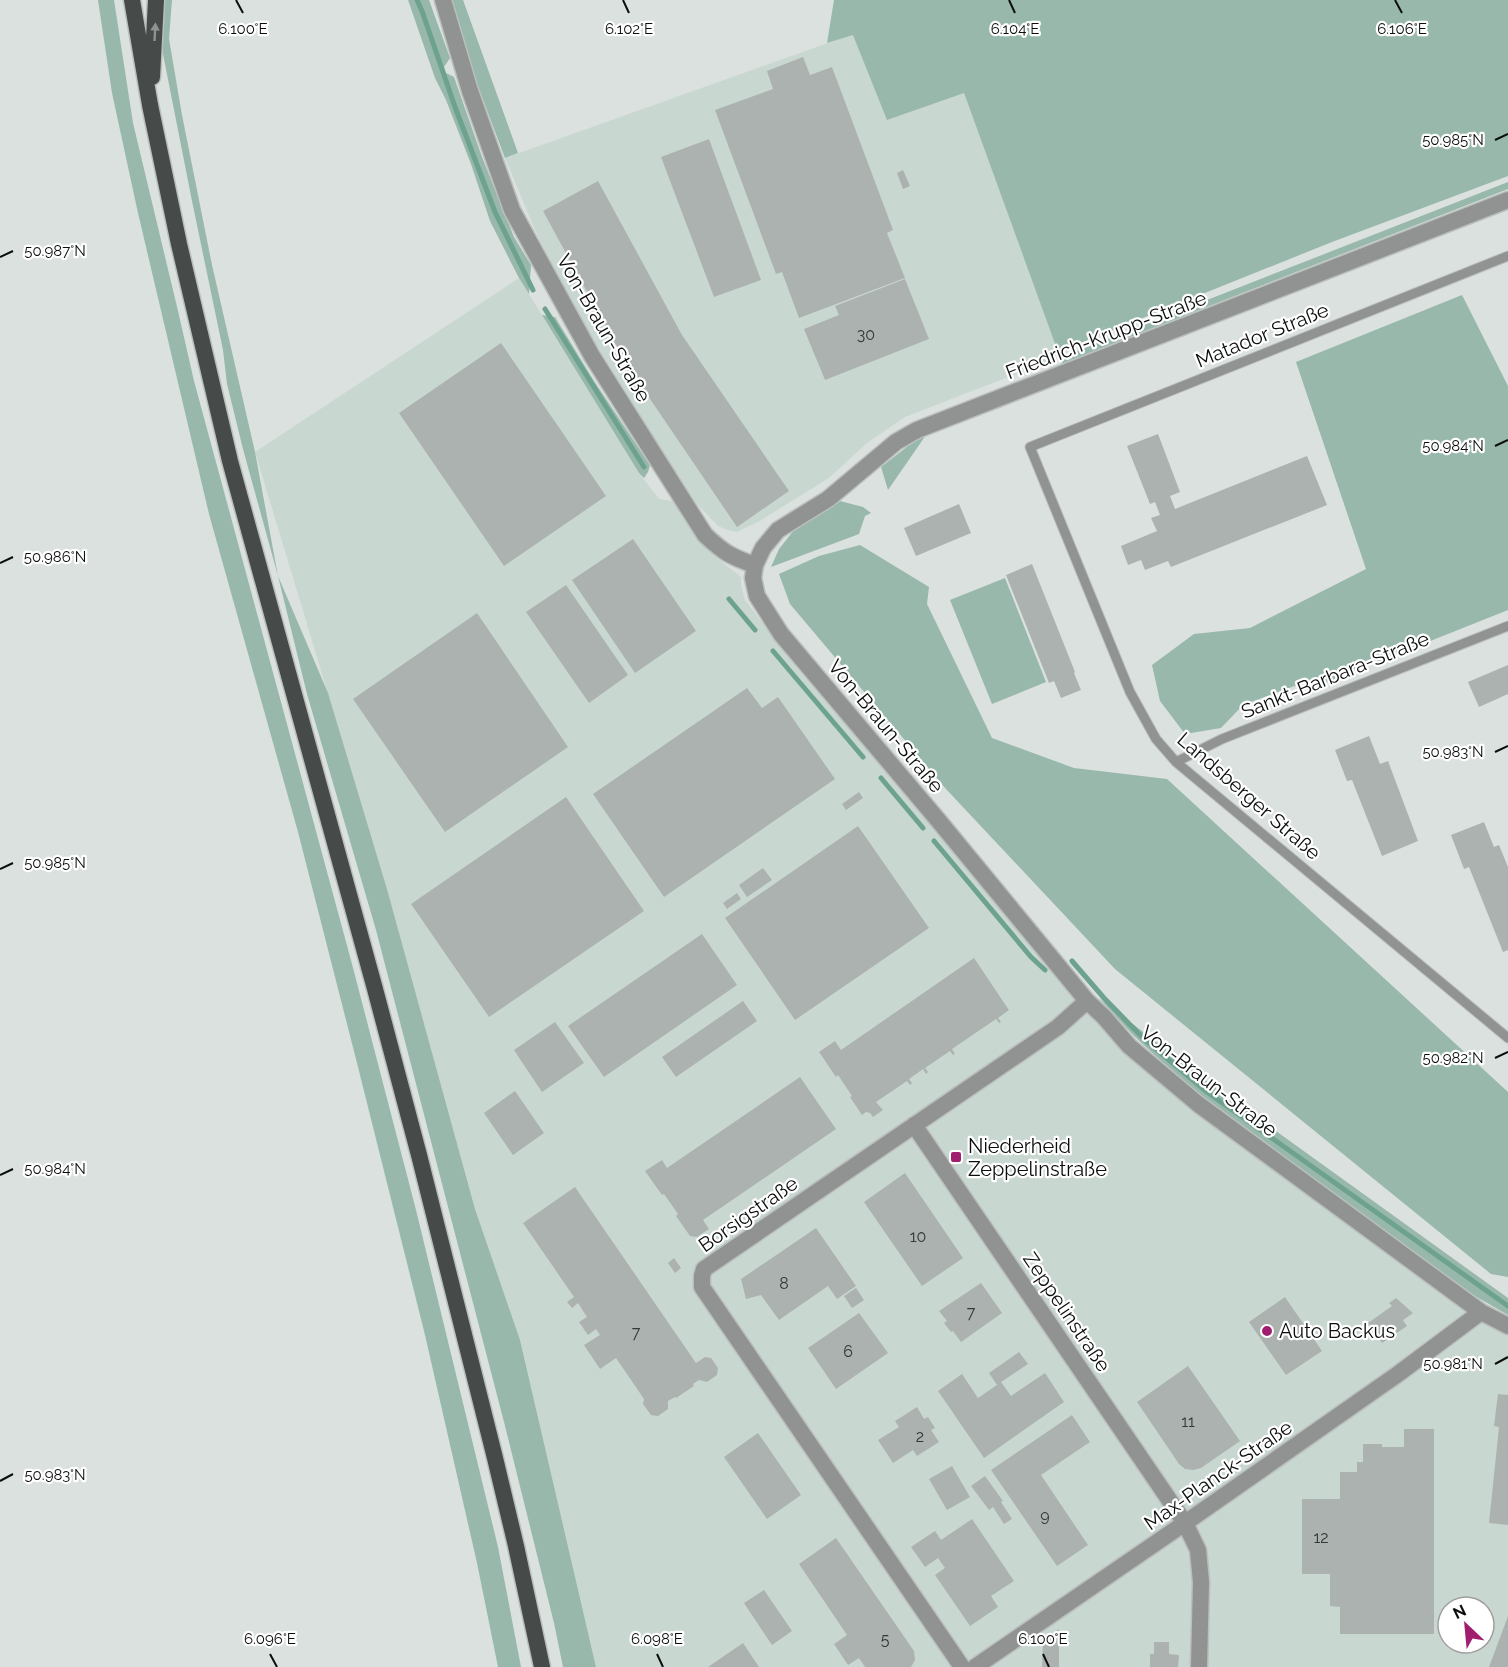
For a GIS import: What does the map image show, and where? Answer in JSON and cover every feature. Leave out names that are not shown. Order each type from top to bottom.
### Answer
[{"type":"highway","points":[[132,0],[150,105],[187,279],[230,461],[416,1144],[501,1480],[542,1667]]},
{"type":"highway","points":[[150,105],[156,0]]},
{"type":"street","name":"Von-Braun-Straße","points":[[443,0],[470,91],[512,210],[592,356],[705,535],[733,558],[755,565],[753,578],[757,596],[781,634],[1129,1046],[1198,1104],[1481,1312],[1508,1326]]},
{"type":"street","name":"Friedrich-Krupp-Straße","points":[[755,565],[763,548],[778,530],[828,499],[897,442],[917,430],[1508,200]]},
{"type":"street","name":"Borsigstraße","points":[[962,1667],[702,1287],[702,1276],[704,1269],[1058,1027],[1088,1000]]},
{"type":"street","name":"Zeppelinstraße","points":[[914,1125],[1185,1523],[1198,1550],[1201,1581],[1199,1667]]},
{"type":"street","name":"Max-Planck-Straße","points":[[975,1667],[1414,1363],[1481,1312]]},
{"type":"lane","name":"Matador Straße","points":[[1030,447],[1508,256]]},
{"type":"lane","name":"Landsberger Straße","points":[[1030,447],[1130,692],[1156,739],[1176,762],[1508,1038]]},
{"type":"lane","name":"Sankt-Barbara-Straße","points":[[1176,762],[1222,739],[1508,626]]},
{"type":"shaded area","points":[[853,34],[964,93],[1058,352],[1050,361],[905,417],[867,443],[829,478],[758,522],[737,532],[727,530],[718,526],[697,504],[573,306],[535,230],[505,158]]},
{"type":"shaded area","points":[[519,278],[639,473],[659,499],[672,501],[713,555],[741,577],[745,600],[800,672],[1132,1056],[1464,1310],[1498,1331],[1508,1334],[1508,1667],[596,1667],[520,1340],[475,1209],[387,889],[255,452]]},
{"type":"green space","points":[[98,0],[114,0],[133,123],[194,381],[352,964],[416,1210],[498,1547],[521,1667],[498,1667],[477,1563],[425,1335],[357,1063],[298,832],[209,514],[112,93]]},
{"type":"green space","points":[[163,0],[172,0],[169,39],[182,115],[212,265],[255,452],[278,576],[227,384],[223,350],[163,54]]},
{"type":"green space","points":[[408,0],[429,0],[450,58],[444,67],[446,73],[454,77],[482,157],[514,237],[531,265],[529,294],[490,221],[471,164],[435,78]]},
{"type":"green space","points":[[451,0],[463,0],[518,153],[505,158],[461,41]]},
{"type":"green space","points":[[834,0],[1508,0],[1508,176],[1332,242],[1058,352],[964,93],[887,120],[853,35],[827,43]]},
{"type":"green space","points":[[1508,182],[1508,189],[1061,364],[1067,355]]},
{"type":"green space","points":[[1462,295],[1508,386],[1508,610],[1325,683],[1305,682],[1243,705],[1221,728],[1185,734],[1160,701],[1152,665],[1194,634],[1250,628],[1366,569],[1296,362]]},
{"type":"green space","points":[[542,315],[555,317],[650,465],[644,478],[639,473]]},
{"type":"green space","points":[[926,435],[888,490],[881,467]]},
{"type":"green space","points":[[840,501],[863,507],[871,513],[865,516],[859,534],[771,567],[779,549],[794,530]]},
{"type":"green space","points":[[860,545],[929,587],[927,604],[992,738],[1074,768],[1167,779],[1508,1092],[1508,1277],[1491,1274],[1115,969],[946,789],[790,604],[779,574],[819,556]]},
{"type":"green space","points":[[278,576],[328,693],[387,889],[475,1209],[520,1340],[596,1667],[563,1667],[504,1422],[376,930],[307,694]]},
{"type":"green space","points":[[1005,578],[1046,682],[992,704],[950,600]]},
{"type":"green space","points":[[1099,998],[1212,1085],[1508,1298],[1508,1315],[1475,1296],[1441,1272],[1192,1089],[1134,1036]]},
{"type":"building","points":[[803,57],[810,75],[832,67],[893,230],[887,233],[905,278],[799,318],[782,272],[776,274],[715,110],[773,89],[767,71]]},
{"type":"building","points":[[709,139],[761,280],[714,297],[661,157]]},
{"type":"building","points":[[903,170],[910,186],[903,189],[897,173]]},
{"type":"building","points":[[598,181],[682,335],[789,491],[737,527],[627,365],[543,211]]},
{"type":"building","points":[[905,279],[929,339],[825,380],[804,329],[839,315],[835,306]]},
{"type":"building","points":[[501,343],[606,496],[504,566],[399,413]]},
{"type":"building","points":[[1158,434],[1180,492],[1170,496],[1175,509],[1307,456],[1327,505],[1171,567],[1168,561],[1145,570],[1141,560],[1128,565],[1121,546],[1157,531],[1151,518],[1160,515],[1155,502],[1150,504],[1127,446]]},
{"type":"building","points":[[959,504],[971,533],[916,556],[904,528]]},
{"type":"building","points":[[633,539],[696,631],[635,673],[572,580]]},
{"type":"building","points":[[1032,564],[1081,690],[1061,698],[1054,681],[1049,683],[1006,575]]},
{"type":"building","points":[[566,585],[628,675],[589,703],[526,612]]},
{"type":"building","points":[[477,613],[568,747],[445,832],[353,699]]},
{"type":"building","points":[[1508,665],[1508,694],[1479,707],[1468,682]]},
{"type":"building","points":[[747,688],[762,708],[778,697],[835,779],[664,897],[593,794]]},
{"type":"building","points":[[1369,736],[1380,764],[1388,761],[1418,841],[1382,856],[1352,780],[1347,781],[1335,750]]},
{"type":"building","points":[[859,792],[863,798],[846,810],[842,804]]},
{"type":"building","points":[[566,797],[644,911],[489,1017],[411,904]]},
{"type":"building","points":[[1484,822],[1494,847],[1499,845],[1508,867],[1508,950],[1503,952],[1469,867],[1464,869],[1451,835]]},
{"type":"building","points":[[858,826],[929,928],[795,1020],[725,918]]},
{"type":"building","points":[[763,868],[772,880],[747,897],[739,885]]},
{"type":"building","points":[[737,893],[741,899],[727,909],[723,903]]},
{"type":"building","points":[[702,934],[737,985],[604,1077],[568,1026]]},
{"type":"building","points":[[974,958],[1009,1010],[998,1018],[1001,1022],[999,1023],[996,1019],[952,1049],[955,1054],[953,1055],[950,1051],[925,1068],[928,1072],[926,1074],[923,1069],[909,1079],[912,1083],[910,1085],[907,1081],[876,1102],[883,1110],[873,1117],[866,1112],[862,1115],[838,1075],[836,1077],[819,1052],[835,1041],[841,1050]]},
{"type":"building","points":[[743,1001],[757,1021],[676,1077],[662,1057]]},
{"type":"building","points":[[555,1022],[584,1063],[542,1092],[514,1050]]},
{"type":"building","points":[[800,1077],[836,1129],[703,1220],[709,1229],[697,1237],[690,1236],[676,1216],[678,1214],[645,1171],[662,1160],[667,1168]]},
{"type":"building","points":[[515,1091],[544,1133],[513,1155],[484,1113]]},
{"type":"building","points":[[905,1173],[963,1258],[922,1286],[864,1202]]},
{"type":"building","points":[[575,1187],[696,1363],[705,1357],[711,1358],[718,1368],[717,1375],[707,1382],[699,1380],[693,1384],[694,1386],[668,1401],[668,1409],[658,1416],[651,1415],[643,1404],[644,1399],[616,1358],[600,1369],[584,1345],[600,1335],[596,1329],[588,1335],[579,1322],[587,1317],[578,1303],[572,1308],[567,1302],[574,1297],[523,1223]]},
{"type":"building","points":[[816,1228],[856,1286],[837,1299],[828,1286],[779,1320],[761,1295],[746,1299],[741,1279]]},
{"type":"building","points":[[674,1258],[681,1268],[675,1273],[668,1263]]},
{"type":"building","points":[[981,1283],[1002,1313],[961,1342],[944,1323],[947,1321],[939,1311]]},
{"type":"building","points":[[856,1288],[864,1300],[852,1308],[844,1296]]},
{"type":"building","points":[[1285,1297],[1322,1351],[1286,1375],[1249,1322]]},
{"type":"building","points":[[1396,1298],[1413,1313],[1403,1320],[1407,1326],[1382,1343],[1378,1337],[1370,1336],[1372,1328],[1368,1323],[1392,1306],[1389,1303]]},
{"type":"building","points":[[859,1313],[888,1353],[836,1389],[808,1348]]},
{"type":"building","points":[[1019,1352],[1028,1364],[1001,1382],[1011,1396],[1045,1373],[1064,1402],[984,1458],[938,1391],[962,1374],[978,1398],[997,1385],[989,1373]]},
{"type":"building","points":[[1188,1366],[1240,1441],[1201,1468],[1193,1470],[1185,1469],[1179,1464],[1137,1402]]},
{"type":"building","points":[[1498,1394],[1508,1395],[1508,1525],[1489,1523],[1499,1427],[1494,1426]]},
{"type":"building","points":[[917,1407],[924,1419],[928,1417],[935,1428],[931,1430],[939,1442],[917,1456],[913,1450],[893,1463],[878,1440],[899,1427],[895,1421]]},
{"type":"building","points":[[1072,1415],[1090,1442],[1041,1475],[1088,1545],[1057,1566],[991,1470]]},
{"type":"building","points":[[1404,1429],[1434,1429],[1434,1634],[1340,1634],[1340,1607],[1330,1606],[1330,1574],[1302,1574],[1302,1499],[1340,1499],[1340,1472],[1357,1472],[1357,1462],[1363,1462],[1363,1444],[1404,1447]]},
{"type":"building","points":[[758,1433],[801,1495],[767,1519],[724,1457]]},
{"type":"building","points":[[952,1466],[970,1497],[947,1510],[929,1479]]},
{"type":"building","points":[[985,1476],[1003,1501],[1001,1502],[1012,1519],[1004,1524],[993,1507],[989,1510],[971,1486]]},
{"type":"building","points":[[972,1519],[1014,1581],[991,1596],[998,1607],[970,1626],[935,1575],[945,1568],[938,1558],[925,1567],[911,1547],[935,1531],[941,1540]]},
{"type":"building","points":[[836,1538],[914,1651],[915,1660],[911,1667],[865,1667],[859,1658],[848,1665],[834,1644],[847,1635],[799,1564]]},
{"type":"building","points":[[764,1590],[792,1631],[772,1645],[744,1603]]},
{"type":"building","points":[[1508,1616],[1508,1667],[1489,1667],[1493,1655],[1496,1655],[1496,1648]]},
{"type":"building","points":[[1059,1629],[1059,1667],[1042,1667],[1043,1641]]},
{"type":"building","points":[[1154,1642],[1169,1642],[1169,1654],[1179,1655],[1178,1667],[1150,1667],[1150,1654],[1154,1654]]},
{"type":"building","points":[[743,1643],[759,1667],[708,1667]]},
{"type":"waterway","points":[[417,0],[495,212],[533,290]]},
{"type":"waterway","points":[[545,309],[644,467]]},
{"type":"waterway","points":[[729,599],[755,630]]},
{"type":"waterway","points":[[773,651],[863,757]]},
{"type":"waterway","points":[[881,778],[923,828]]},
{"type":"waterway","points":[[934,841],[1031,957],[1045,970]]},
{"type":"waterway","points":[[1072,961],[1143,1038],[1207,1092],[1508,1306]]},
{"type":"place","name":"Niederheid Zeppelinstraße","points":[[956,1157]]},
{"type":"place","name":"Auto Backus","points":[[1267,1331]]}]
